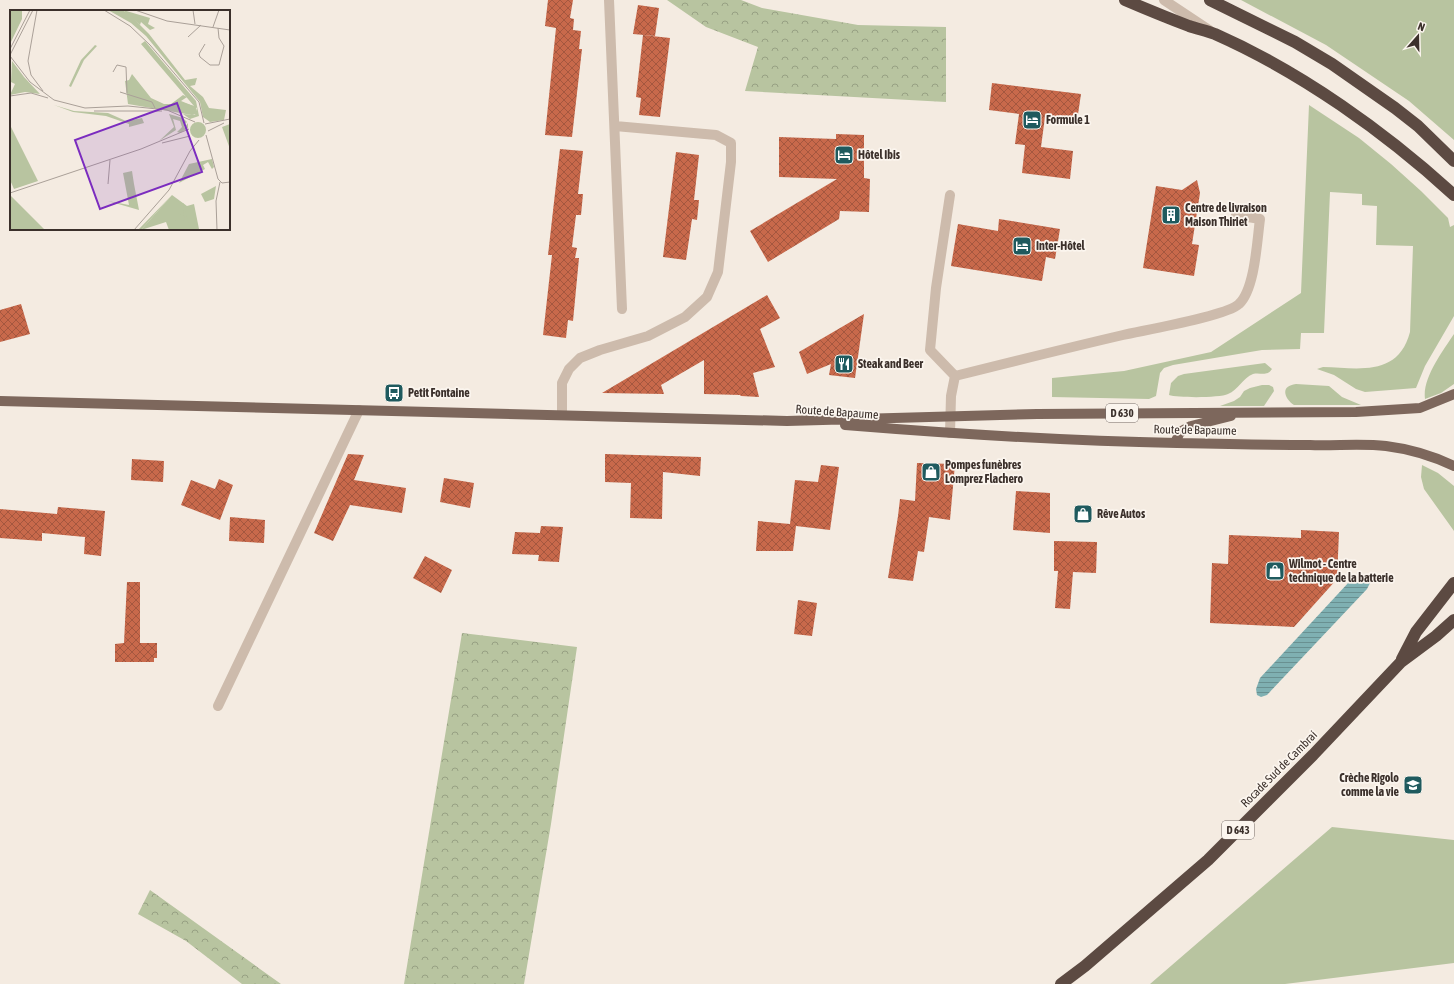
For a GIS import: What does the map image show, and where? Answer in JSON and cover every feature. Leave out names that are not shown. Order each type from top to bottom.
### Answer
[{"type":"highway","points":[[1124,0],[1189,26],[1214,34],[1278,66],[1378,131],[1405,152],[1454,195]]},
{"type":"highway","points":[[1210,0],[1295,42],[1343,71],[1396,108],[1418,126],[1454,161]]},
{"type":"highway","name":"Rocade Sud de Cambrai","points":[[1401,662],[1416,632],[1454,583]]},
{"type":"highway","name":"Rocade Sud de Cambrai","points":[[1061,984],[1085,966],[1208,860],[1313,755],[1401,662],[1436,636],[1454,620]]},
{"type":"main road","name":"Route de Bapaume","points":[[787,421],[950,418],[1037,414],[1356,412],[1420,408],[1454,394]]},
{"type":"main road","name":"D 630","points":[[0,400],[787,421]]},
{"type":"main road","points":[[1175,443],[1180,432],[1191,426],[1248,412]]},
{"type":"main road","name":"Route de Bapaume","points":[[787,421],[950,433],[1175,443],[1387,446],[1419,453],[1454,466]]},
{"type":"street","points":[[609,0],[622,309]]},
{"type":"street","points":[[1164,0],[1214,34]]},
{"type":"street","points":[[562,416],[562,383],[569,369],[580,358],[600,350],[648,336],[685,316],[707,297],[718,272],[731,162],[731,143],[716,135],[615,126]]},
{"type":"street","points":[[950,196],[936,288],[930,350],[955,376]]},
{"type":"street","points":[[955,376],[1202,317],[1229,310],[1238,305],[1244,298],[1250,283],[1260,219],[1236,215]]},
{"type":"street","points":[[950,433],[950,418],[955,376]]},
{"type":"street","points":[[218,706],[359,410]]},
{"type":"green space","points":[[667,0],[741,0],[762,8],[858,25],[946,27],[946,102],[745,91],[758,47],[706,27]]},
{"type":"green space","points":[[1241,0],[1454,0],[1454,140],[1409,101],[1326,45]]},
{"type":"green space","points":[[1309,105],[1359,138],[1391,164],[1448,218],[1450,227],[1454,225],[1454,316],[1425,366],[1416,388],[1365,392],[1356,389],[1334,375],[1317,369],[1323,367],[1376,367],[1387,363],[1396,357],[1404,346],[1410,332],[1413,246],[1376,245],[1377,206],[1362,205],[1362,194],[1330,192],[1324,333],[1301,333],[1300,349],[1262,350],[1173,365],[1164,368],[1160,373],[1156,396],[1149,399],[1052,397],[1052,378],[1124,371],[1211,352],[1301,293]]},
{"type":"green space","points":[[1454,334],[1454,384],[1441,393],[1425,399],[1427,382],[1434,365]]},
{"type":"green space","points":[[1265,363],[1272,369],[1268,373],[1253,374],[1249,376],[1235,390],[1228,394],[1199,397],[1169,395],[1171,383],[1178,376],[1184,374]]},
{"type":"green space","points":[[1296,384],[1329,386],[1342,397],[1361,405],[1294,405],[1285,393],[1288,387]]},
{"type":"green space","points":[[1269,385],[1273,387],[1274,391],[1264,406],[1220,406],[1234,401],[1240,397],[1244,391],[1250,388]]},
{"type":"green space","points":[[1422,465],[1438,473],[1454,486],[1454,531],[1424,489],[1421,477]]},
{"type":"green space","points":[[462,633],[577,647],[551,824],[524,984],[404,984]]},
{"type":"green space","points":[[1332,827],[1454,840],[1454,963],[1285,984],[1150,984]]},
{"type":"green space","points":[[150,890],[281,984],[242,984],[186,941],[138,914]]},
{"type":"water","points":[[1355,578],[1368,580],[1370,583],[1367,589],[1267,695],[1261,697],[1257,695],[1256,689],[1260,678],[1349,582]]},
{"type":"building","points":[[548,0],[573,0],[570,18],[574,19],[573,30],[581,31],[579,49],[582,49],[572,137],[545,135],[556,28],[545,26]]},
{"type":"building","points":[[638,5],[659,8],[655,36],[633,34]]},
{"type":"building","points":[[643,35],[670,38],[660,117],[639,115],[641,98],[636,97]]},
{"type":"building","points":[[992,83],[1081,94],[1077,121],[1045,117],[1041,147],[1073,151],[1070,179],[1022,173],[1025,145],[1015,144],[1019,114],[989,110]]},
{"type":"building","points":[[836,134],[864,135],[864,178],[870,179],[869,212],[840,211],[839,219],[768,262],[750,231],[837,179],[779,177],[779,137],[836,139]]},
{"type":"building","points":[[560,149],[583,151],[578,194],[583,194],[581,215],[576,215],[572,247],[577,248],[575,258],[579,258],[573,321],[568,320],[566,338],[543,335],[552,255],[548,255]]},
{"type":"building","points":[[676,152],[699,155],[694,200],[699,200],[697,220],[692,219],[686,260],[663,257]]},
{"type":"building","name":"Centre de livraison Maison Thiriet","points":[[1197,180],[1200,193],[1192,244],[1199,245],[1194,276],[1143,268],[1156,186],[1182,190]]},
{"type":"building","points":[[999,219],[1060,229],[1055,259],[1046,257],[1042,281],[951,266],[958,224],[998,231]]},
{"type":"building","points":[[767,295],[780,318],[760,329],[775,367],[753,373],[759,397],[704,394],[704,360],[661,385],[664,394],[602,393]]},
{"type":"building","points":[[21,304],[30,334],[0,342],[0,310]]},
{"type":"building","points":[[864,314],[855,378],[829,375],[831,364],[807,374],[799,352]]},
{"type":"building","points":[[348,454],[364,455],[354,480],[406,488],[402,513],[350,505],[333,541],[314,533]]},
{"type":"building","points":[[605,454],[701,457],[700,476],[663,472],[662,519],[630,518],[631,483],[605,482]]},
{"type":"building","points":[[132,459],[164,461],[163,482],[131,480]]},
{"type":"building","points":[[917,463],[955,464],[950,520],[929,517],[924,552],[918,551],[913,581],[888,578],[900,499],[915,501]]},
{"type":"building","points":[[821,465],[839,467],[830,530],[796,526],[793,551],[756,551],[758,521],[790,524],[795,480],[818,482]]},
{"type":"building","points":[[444,478],[474,483],[470,508],[440,502]]},
{"type":"building","points":[[219,479],[233,485],[220,520],[181,505],[191,480],[215,489]]},
{"type":"building","points":[[1016,491],[1050,493],[1050,533],[1013,530]]},
{"type":"building","points":[[58,507],[105,511],[101,556],[84,554],[85,537],[42,533],[42,541],[0,538],[0,509],[57,514]]},
{"type":"building","points":[[230,517],[265,520],[264,543],[229,541]]},
{"type":"building","points":[[541,526],[563,527],[559,562],[538,561],[539,555],[512,554],[515,532],[540,533]]},
{"type":"building","name":"Wilmot - Centre technique de la batterie","points":[[1301,530],[1339,532],[1337,579],[1294,627],[1210,623],[1212,563],[1228,564],[1229,535],[1301,538]]},
{"type":"building","points":[[1054,541],[1097,542],[1096,573],[1073,572],[1070,609],[1055,608],[1058,571],[1054,571]]},
{"type":"building","points":[[425,556],[452,570],[441,593],[413,578]]},
{"type":"building","points":[[127,582],[140,582],[140,643],[157,643],[157,658],[154,658],[154,662],[115,662],[115,644],[124,643]]},
{"type":"building","points":[[798,600],[817,603],[812,636],[794,634]]},
{"type":"place","name":"Formule 1","points":[[1032,120]]},
{"type":"place","name":"Hôtel Ibis","points":[[844,155]]},
{"type":"place","name":"Centre de livraison Maison Thiriet","points":[[1171,215]]},
{"type":"place","name":"Inter-Hôtel","points":[[1022,246]]},
{"type":"place","name":"Steak and Beer","points":[[844,364]]},
{"type":"place","name":"Petit Fontaine","points":[[394,393]]},
{"type":"place","name":"Pompes funèbres Lomprez Flachero","points":[[931,472]]},
{"type":"place","name":"Rêve Autos","points":[[1083,514]]},
{"type":"place","name":"Wilmot - Centre technique de la batterie","points":[[1275,571]]},
{"type":"place","name":"Crèche Rigolo comme la vie","points":[[1413,785]]}]
